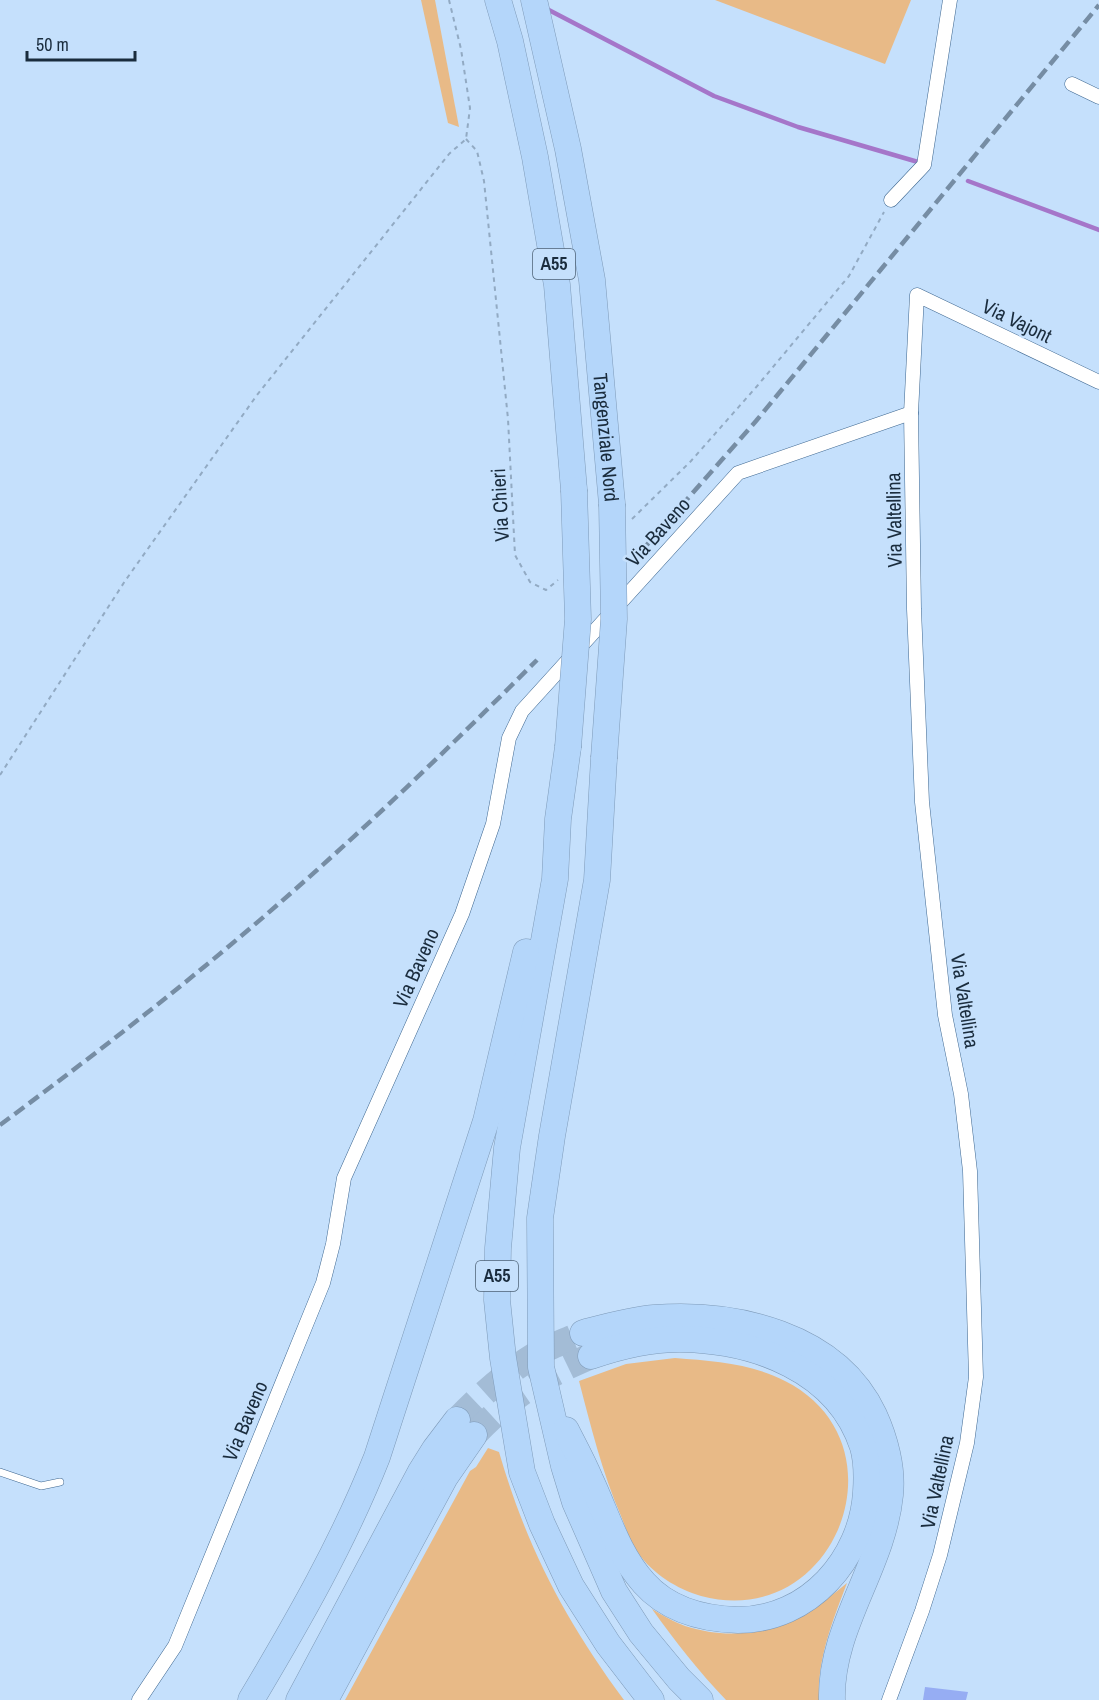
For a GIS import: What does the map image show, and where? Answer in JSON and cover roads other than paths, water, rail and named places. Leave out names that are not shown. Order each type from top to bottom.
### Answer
[{"type":"highway","name":"Tangenziale Nord","points":[[498,0],[510,41],[535,157],[557,285],[574,490],[578,619],[568,747],[558,819]]},
{"type":"highway","name":"Tangenziale Nord","points":[[534,0],[568,149],[592,280],[618,515],[614,619],[597,880],[554,1124],[540,1218],[541,1368],[548,1395]]},
{"type":"highway","name":"A55","points":[[251,1700],[304,1611],[333,1556],[377,1457],[486,1121],[536,902],[558,819]]},
{"type":"highway","name":"A55","points":[[558,819],[555,879],[507,1148],[498,1248],[498,1312],[503,1358],[522,1472],[542,1524],[571,1586],[608,1644],[651,1700]]},
{"type":"highway","name":"A55","points":[[548,1395],[590,1479],[621,1552],[644,1584],[666,1602],[692,1614],[719,1620],[747,1620],[773,1614],[800,1603],[822,1586],[842,1565],[856,1538],[865,1507],[867,1476],[863,1447],[850,1420],[823,1385],[786,1361],[735,1346],[679,1339],[619,1347],[587,1345],[613,1324],[652,1318],[728,1320],[792,1338],[828,1359],[848,1377],[868,1403],[880,1429],[888,1462],[890,1494],[884,1526],[842,1635],[835,1660],[832,1700]]},
{"type":"highway","name":"A55","points":[[548,1395],[564,1466],[575,1502],[614,1591],[641,1633],[679,1679],[700,1700]]},
{"type":"highway","points":[[299,1700],[420,1473],[435,1449],[466,1428],[445,1477],[326,1700]]},
{"type":"street","points":[[891,200],[924,165],[950,0]]},
{"type":"street","points":[[1072,84],[1099,97]]},
{"type":"street","name":"Via Vajont","points":[[917,295],[1099,382]]},
{"type":"street","name":"Via Valtellina","points":[[889,1700],[940,1555],[967,1443],[976,1377],[970,1170],[961,1094],[945,1015],[922,802],[915,620],[911,413],[917,295]]},
{"type":"street","name":"Via Baveno","points":[[140,1700],[175,1646],[323,1283],[333,1244],[344,1178],[462,914],[493,824],[509,738],[522,711],[738,473],[911,413]]},
{"type":"lane","points":[[0,1472],[40,1486],[60,1482]]},
{"type":"waterway","points":[[545,8],[714,96],[798,127],[918,162]]},
{"type":"waterway","points":[[968,181],[1099,230]]},
{"type":"tunnel","points":[[457,1420],[517,1367],[540,1352],[583,1333]]},
{"type":"tunnel","points":[[474,1435],[501,1409],[528,1389],[591,1356]]},
{"type":"railway","points":[[645,547],[756,421],[1099,5]]},
{"type":"railway","points":[[0,1125],[144,1015],[268,913],[386,807],[537,660]]}]
